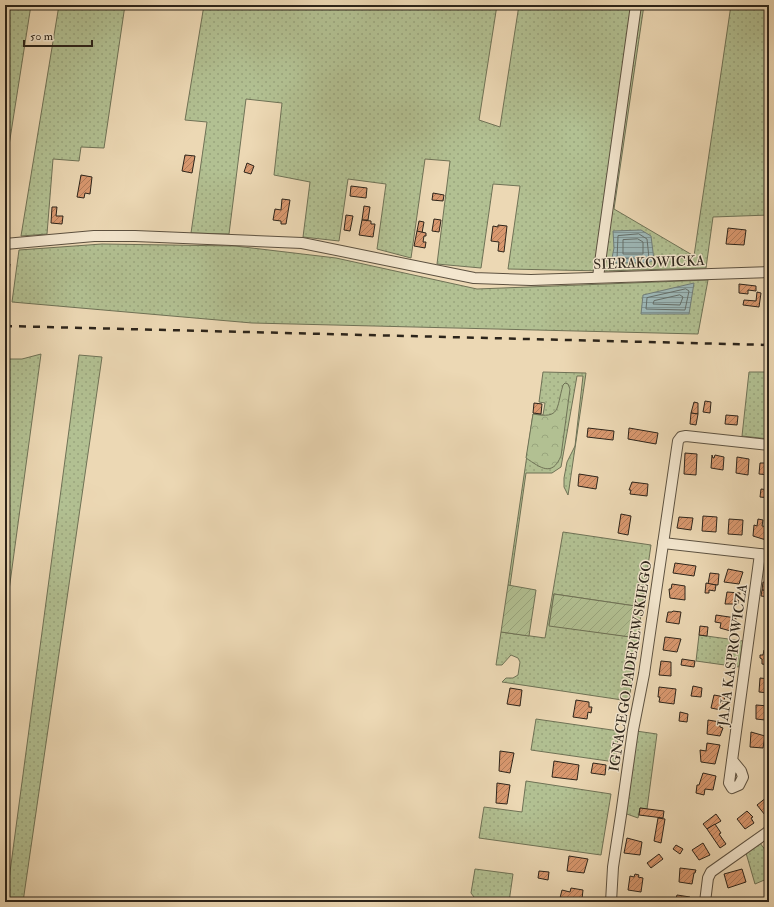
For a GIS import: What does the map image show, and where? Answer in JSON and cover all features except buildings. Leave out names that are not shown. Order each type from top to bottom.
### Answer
[{"type":"street","points":[[598,277],[636,5]]},
{"type":"street","name":"SIERAKOWICKA","points":[[5,244],[94,236],[135,236],[302,243],[474,278],[531,280],[769,272]]},
{"type":"street","name":"IGNACEGO PADEREWSKIEGO","points":[[611,902],[614,860],[633,730],[644,674],[678,441],[683,436],[769,445]]},
{"type":"street","points":[[662,543],[764,555]]},
{"type":"street","name":"JANA KASPROWICZA","points":[[732,760],[764,555]]},
{"type":"street","points":[[705,902],[710,874],[769,831]]},
{"type":"green space","points":[[5,5],[31,5],[5,171]]},
{"type":"green space","points":[[59,5],[125,5],[104,148],[81,147],[79,161],[53,159],[47,234],[21,236]]},
{"type":"green space","points":[[204,5],[497,5],[479,120],[500,127],[519,5],[644,5],[614,209],[694,256],[731,5],[769,5],[769,215],[713,217],[706,268],[604,271],[508,269],[520,186],[493,184],[481,268],[437,264],[450,161],[425,159],[411,258],[377,249],[386,184],[348,179],[339,241],[303,237],[310,182],[274,175],[282,103],[246,99],[229,234],[191,233],[207,122],[185,120]]},
{"type":"green space","points":[[102,244],[235,246],[336,258],[477,289],[708,280],[698,334],[252,323],[12,302],[19,250]]},
{"type":"green space","points":[[41,354],[5,620],[5,359],[22,359]]},
{"type":"green space","points":[[79,355],[102,357],[23,902],[6,902]]},
{"type":"green space","points":[[543,372],[586,373],[569,489],[568,495],[564,487],[564,478],[567,462],[575,446],[583,376],[577,376],[561,467],[552,473],[526,473],[510,586],[508,585],[533,414],[543,415],[545,403],[539,402]]},
{"type":"green space","points":[[749,372],[769,372],[769,439],[742,436]]},
{"type":"green space","points":[[565,383],[568,384],[570,389],[561,456],[558,463],[554,467],[546,469],[526,458],[533,414],[549,415],[553,413],[558,406],[563,385]]},
{"type":"green space","points":[[563,532],[651,545],[642,607],[554,594],[549,625],[638,638],[629,701],[502,682],[506,678],[513,678],[518,675],[520,662],[518,658],[511,655],[502,665],[496,665],[501,632],[545,638]]},
{"type":"green space","points":[[508,585],[536,590],[529,636],[501,632]]},
{"type":"green space","points":[[554,594],[642,607],[638,638],[549,626]]},
{"type":"green space","points":[[699,635],[743,641],[739,667],[696,661]]},
{"type":"green space","points":[[536,719],[619,731],[615,762],[531,750]]},
{"type":"green space","points":[[636,731],[657,734],[647,809],[640,808],[638,818],[624,813]]},
{"type":"green space","points":[[526,781],[611,794],[601,855],[479,838],[484,807],[522,812]]},
{"type":"green space","points":[[760,843],[769,855],[769,878],[755,884],[746,853]]},
{"type":"green space","points":[[475,869],[513,874],[509,902],[477,901],[471,893]]},
{"type":"water","points":[[641,230],[651,236],[654,260],[648,263],[611,263],[614,248],[613,231]]},
{"type":"water","points":[[694,283],[689,314],[641,314],[643,295]]},
{"type":"railway","points":[[5,326],[769,345]]}]
